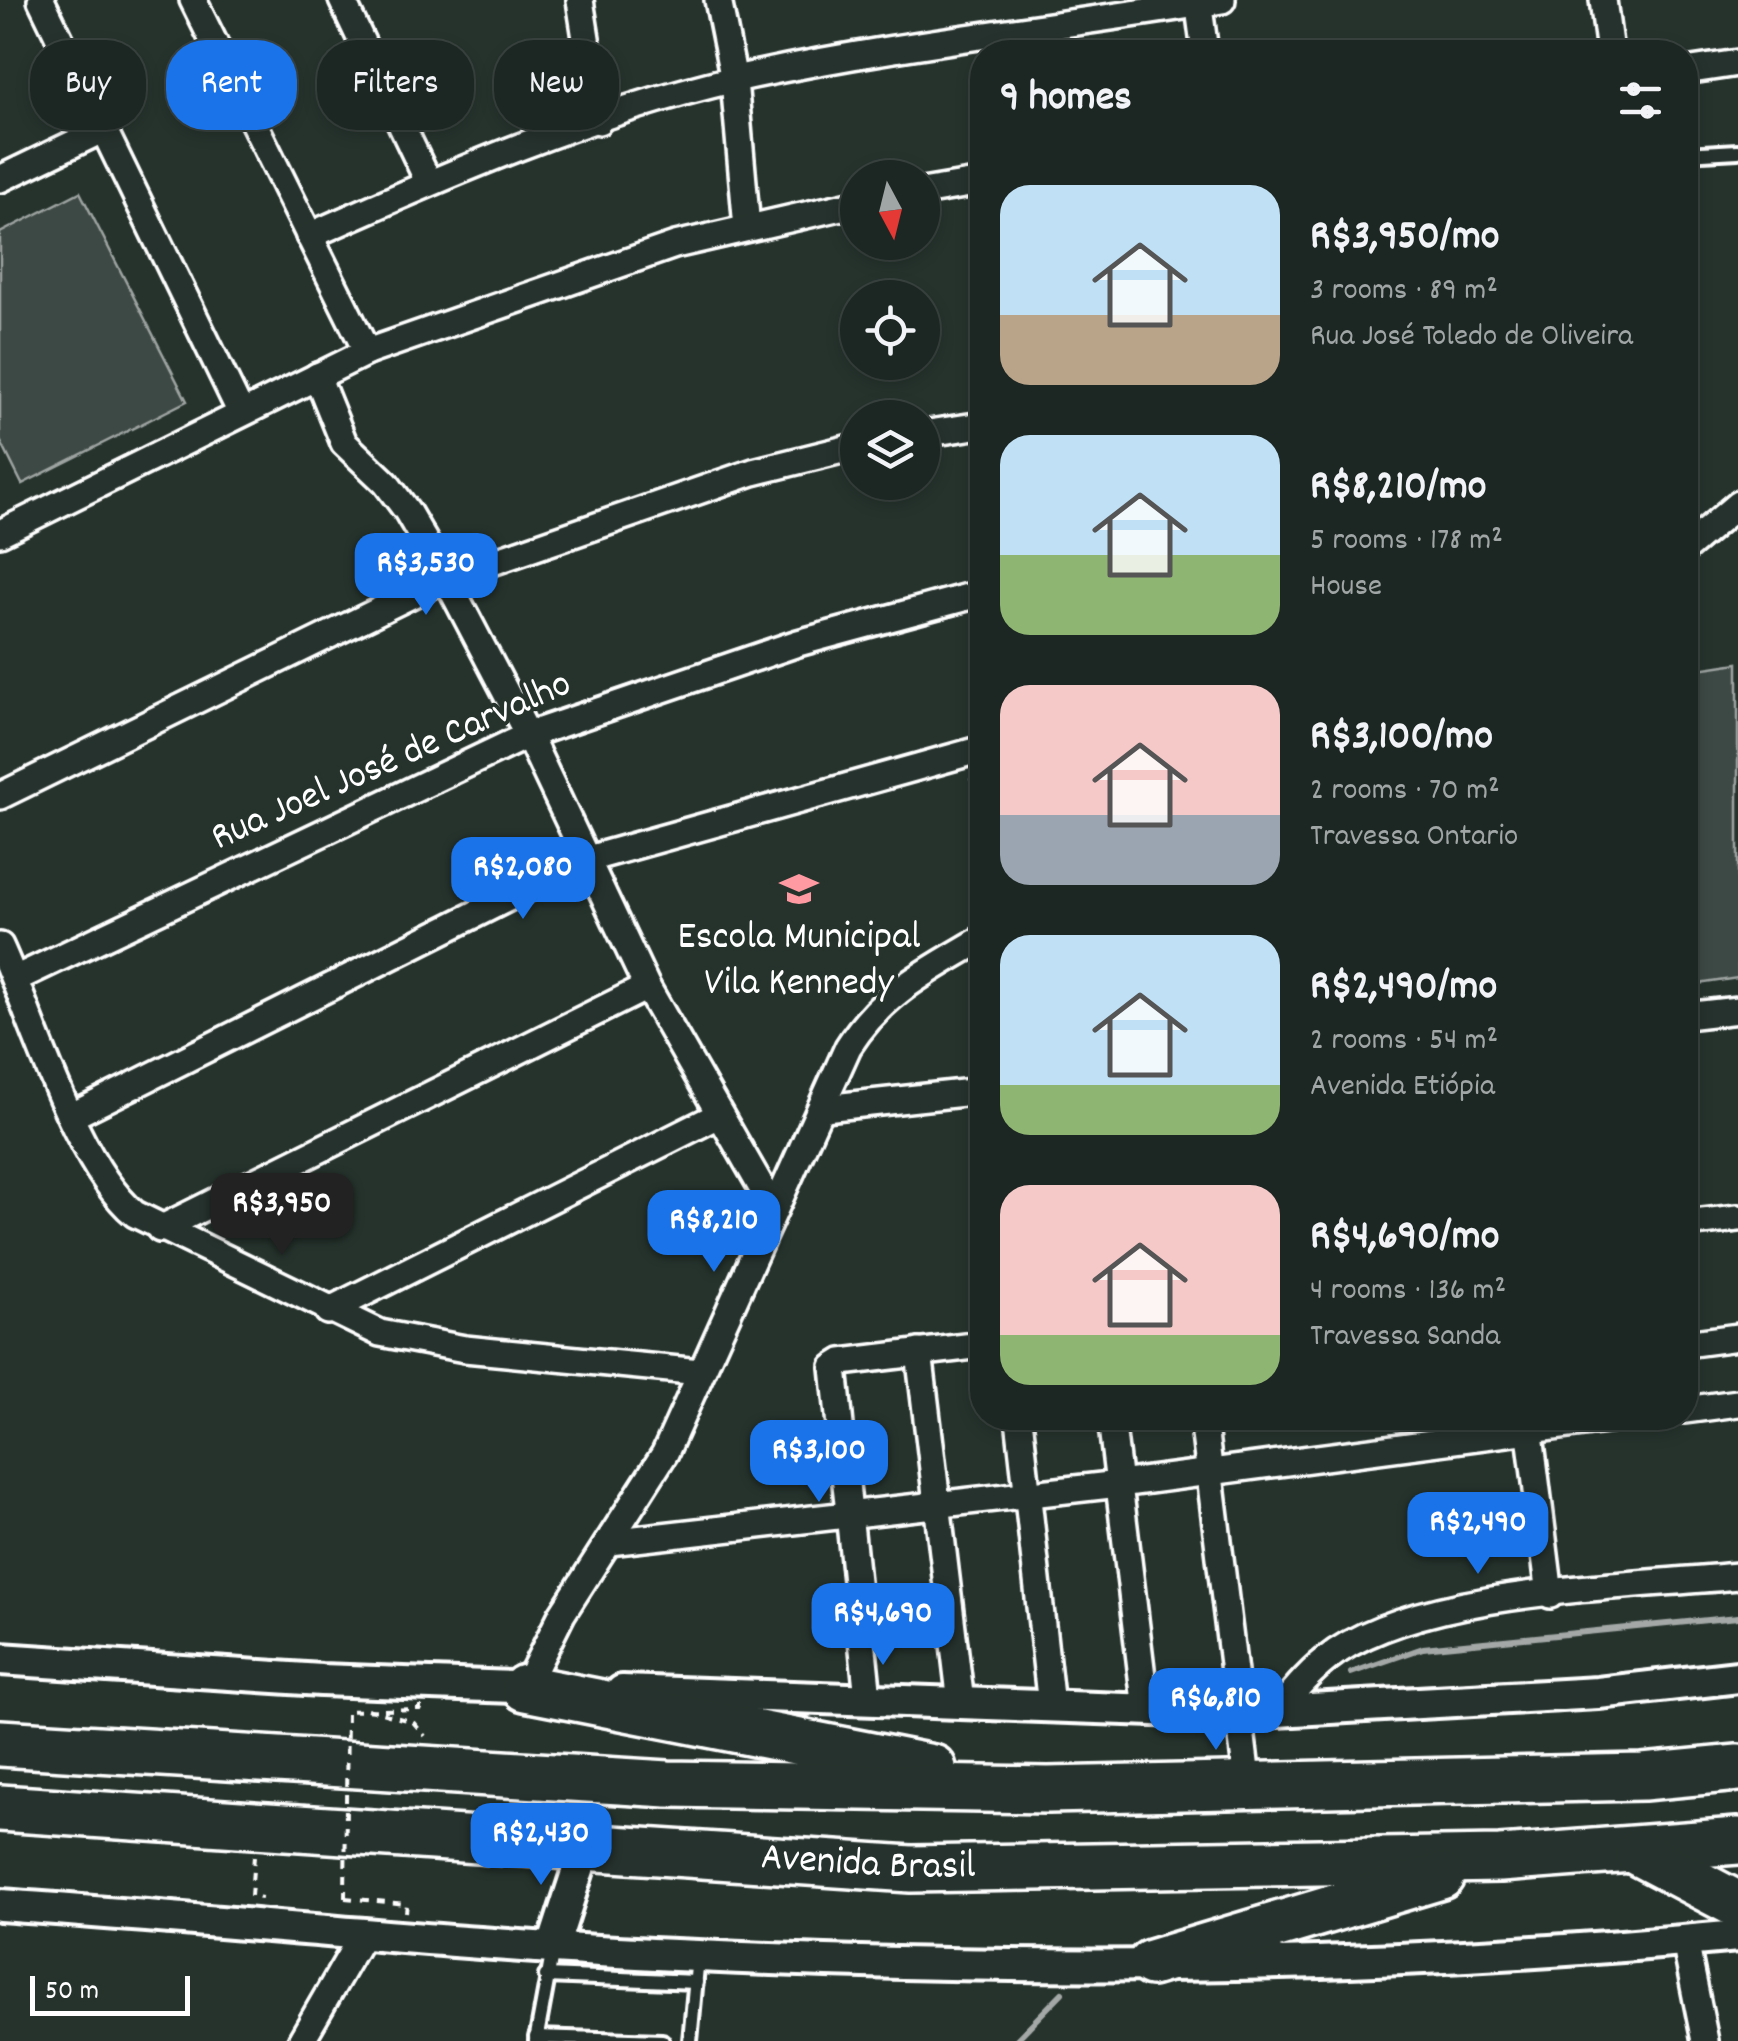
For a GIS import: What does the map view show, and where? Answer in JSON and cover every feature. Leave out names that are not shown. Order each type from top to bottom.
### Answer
[{"type":"highway","points":[[525,1688],[1048,1790]]},
{"type":"highway","name":"Avenida Brasil","points":[[0,1743],[668,1784],[1048,1790],[1643,1777],[1738,1768]]},
{"type":"highway","name":"Avenida Brasil","points":[[0,1808],[911,1869],[1500,1858],[1638,1852],[1738,1841]]},
{"type":"highway","points":[[1638,1852],[1738,1905]]},
{"type":"highway","points":[[1151,1964],[1500,1858]]},
{"type":"street","points":[[41,0],[61,40]]},
{"type":"street","points":[[192,0],[367,352]]},
{"type":"street","points":[[342,0],[428,181]]},
{"type":"street","points":[[580,0],[586,40]]},
{"type":"street","points":[[718,0],[734,80],[748,228]]},
{"type":"street","points":[[1602,0],[1608,40]]},
{"type":"street","points":[[619,115],[734,80],[993,33],[1206,1],[1206,40]]},
{"type":"street","points":[[1698,69],[1738,63]]},
{"type":"street","points":[[0,179],[102,130]]},
{"type":"street","points":[[104,130],[241,413]]},
{"type":"street","points":[[309,236],[428,181],[573,130]]},
{"type":"street","points":[[940,189],[970,184]]},
{"type":"street","points":[[0,503],[6,530],[367,352],[675,245],[840,207]]},
{"type":"street","points":[[317,376],[344,443],[386,483],[408,511],[446,578],[528,735],[647,988],[774,1209]]},
{"type":"street","points":[[940,431],[970,427]]},
{"type":"street","points":[[0,796],[446,578],[754,472],[840,450]]},
{"type":"street","points":[[1698,538],[1738,504]]},
{"type":"street","name":"Rua Joel José de Carvalho","points":[[15,979],[528,735],[798,642],[970,596]]},
{"type":"street","points":[[72,1116],[584,860],[970,753]]},
{"type":"street","points":[[0,946],[72,1116],[106,1185],[135,1214],[328,1312],[410,1341],[700,1372]]},
{"type":"street","points":[[525,1688],[562,1614],[665,1453],[774,1209],[824,1108],[848,1047],[869,1014],[899,988],[970,946]]},
{"type":"street","points":[[160,1229],[647,988]]},
{"type":"street","points":[[1698,1015],[1738,1010]]},
{"type":"street","points":[[824,1108],[970,1092]]},
{"type":"street","points":[[328,1312],[718,1116]]},
{"type":"street","points":[[1698,1223],[1738,1218]]},
{"type":"street","points":[[1698,1342],[1738,1337]]},
{"type":"street","points":[[868,1698],[834,1370],[838,1363],[970,1347]]},
{"type":"street","points":[[919,1352],[961,1703]]},
{"type":"street","points":[[1698,1408],[1738,1403]]},
{"type":"street","points":[[1020,1430],[1051,1706]]},
{"type":"street","points":[[1112,1430],[1146,1710]]},
{"type":"street","points":[[1205,1430],[1248,1787]]},
{"type":"street","points":[[609,1542],[1119,1484],[1481,1430]]},
{"type":"street","points":[[1530,1430],[1550,1595]]},
{"type":"street","points":[[1278,1711],[1307,1674],[1339,1650],[1376,1632],[1466,1606],[1738,1576]]},
{"type":"street","points":[[0,1659],[320,1680],[1239,1713],[1598,1693],[1738,1677]]},
{"type":"street","points":[[550,1961],[585,1848]]},
{"type":"street","points":[[0,1905],[268,1923],[357,1919],[550,1961],[697,1969],[1151,1964],[1496,1954],[1738,1936]]},
{"type":"street","points":[[301,2041],[357,1919]]},
{"type":"street","points":[[1685,1941],[1705,2041]]},
{"type":"lane","points":[[1698,154],[1738,152]]},
{"type":"lane","points":[[550,1961],[536,2039],[662,2041]]},
{"type":"lane","points":[[690,2041],[697,1969]]},
{"type":"path","points":[[320,1680],[322,1696],[413,1722],[454,1770]]},
{"type":"path","points":[[357,1919],[408,1912],[406,1904],[345,1898],[347,1711],[420,1709],[420,1700]]},
{"type":"path","points":[[256,1827],[251,1896],[272,1899],[268,1923]]},
{"type":"shaded area","points":[[80,192],[187,401],[22,484],[0,440],[0,233]]},
{"type":"shaded area","points":[[1738,663],[1738,978],[1698,984],[1698,669]]},
{"type":"waterway","points":[[1351,1673],[1423,1648],[1738,1617]]},
{"type":"waterway","points":[[1015,2041],[1062,1993]]},
{"type":"place","name":"Escola Municipal Vila Kennedy","points":[[799,889]]}]
